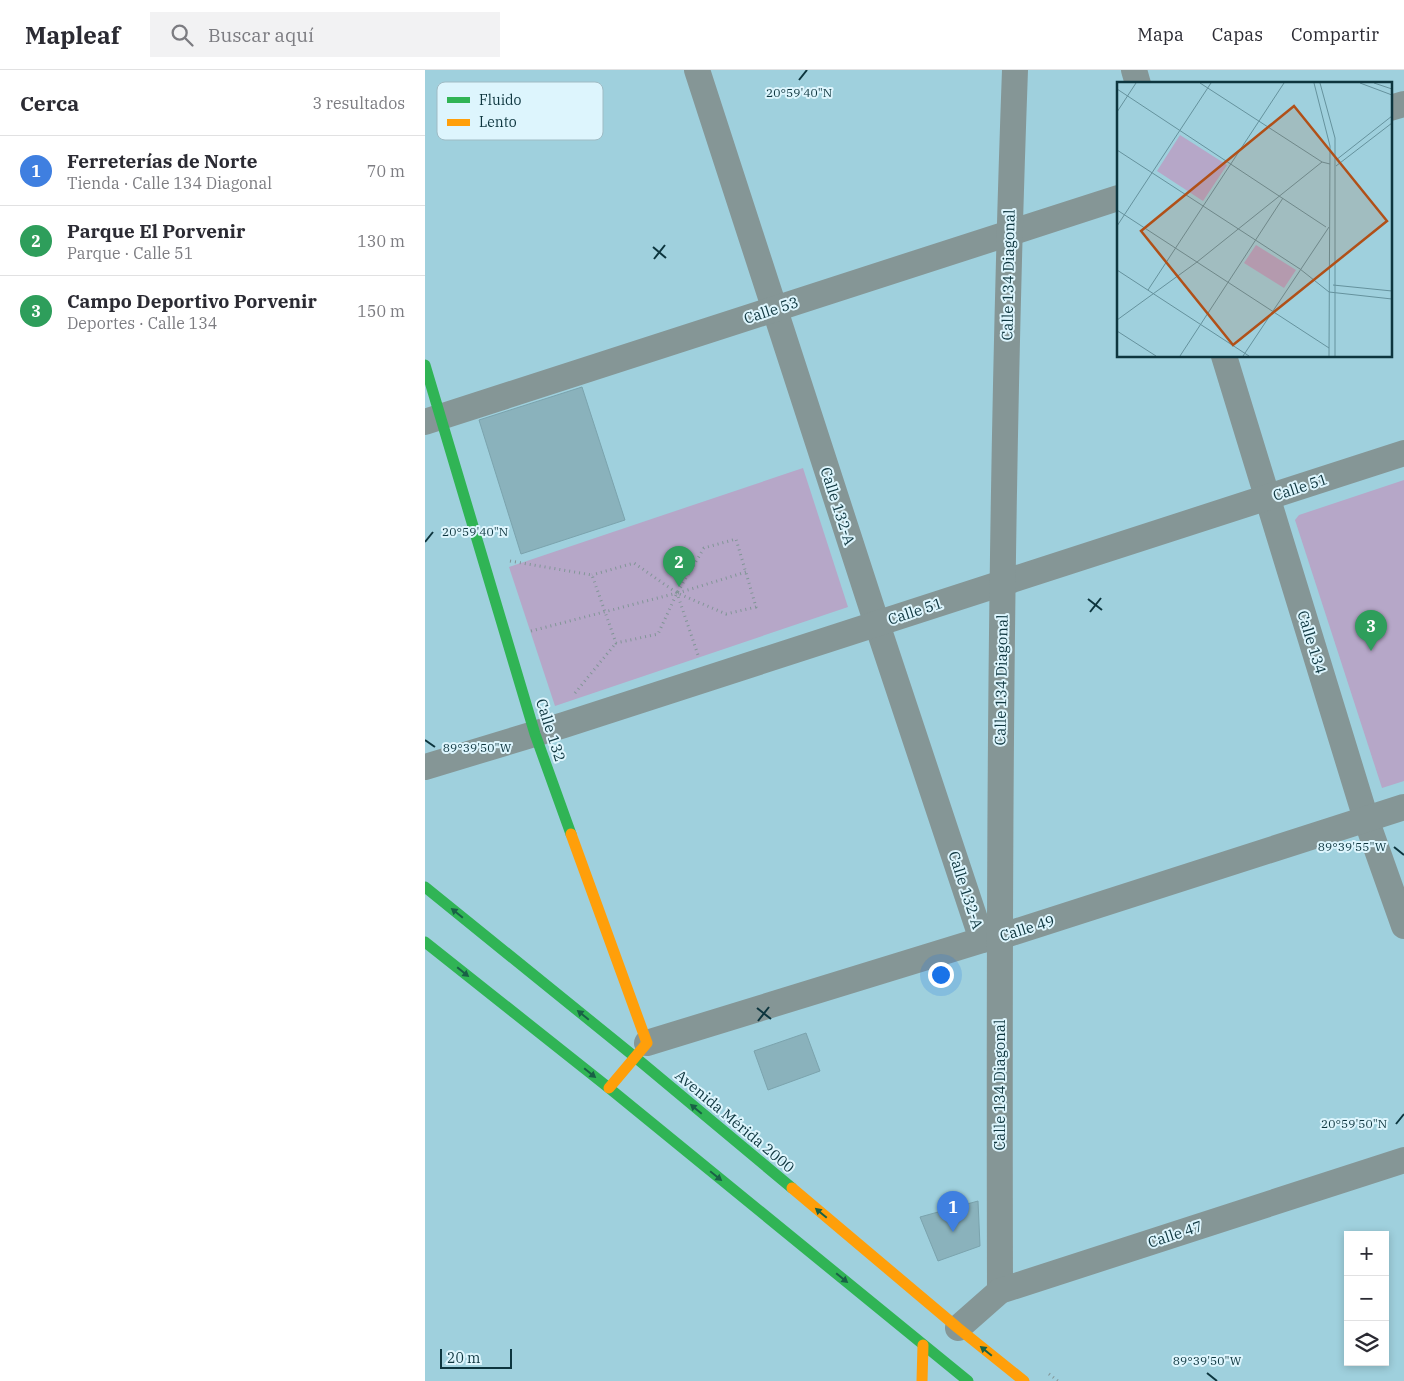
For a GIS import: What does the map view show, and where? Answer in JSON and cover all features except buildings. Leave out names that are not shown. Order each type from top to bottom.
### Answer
[{"type":"main road","name":"Calle 132","points":[[425,365],[433,419],[483,557],[535,734],[641,1050]]},
{"type":"main road","name":"Avenida Mérida 2000","points":[[425,886],[641,1050],[958,1328],[1024,1381]]},
{"type":"main road","points":[[425,942],[609,1088],[923,1344],[955,1376],[968,1381]]},
{"type":"main road","points":[[609,1088],[641,1050]]},
{"type":"main road","points":[[922,1381],[923,1344]]},
{"type":"street","name":"Calle 132-A","points":[[697,70],[877,624],[991,939]]},
{"type":"street","name":"Calle 134 Diagonal","points":[[999,1291],[991,939],[1015,70]]},
{"type":"street","points":[[1391,108],[1404,104]]},
{"type":"street","name":"Calle 53","points":[[433,419],[1117,198]]},
{"type":"street","name":"Calle 134","points":[[1225,358],[1366,819],[1404,926]]},
{"type":"street","name":"Calle 51","points":[[425,767],[535,734],[1404,453]]},
{"type":"street","name":"Calle 49","points":[[641,1050],[1404,807]]},
{"type":"street","name":"Calle 47","points":[[958,1328],[999,1291],[1404,1160]]},
{"type":"path","points":[[483,557],[592,574],[633,564],[677,593],[725,614],[756,607],[736,538],[704,548],[677,593],[658,634],[616,644],[574,694]]},
{"type":"path","points":[[507,637],[677,593],[746,572]]},
{"type":"path","points":[[592,574],[616,644]]},
{"type":"path","points":[[677,593],[706,679]]},
{"type":"shaded area","points":[[803,468],[848,607],[555,706],[509,567]]},
{"type":"shaded area","points":[[1404,480],[1404,781],[1382,788],[1295,520],[1299,515]]},
{"type":"traffic: fast","points":[[425,365],[535,734],[571,834]]},
{"type":"traffic: fast","points":[[425,887],[635,1057],[792,1188]]},
{"type":"traffic: fast","points":[[425,942],[609,1088],[968,1381]]},
{"type":"traffic: slow","points":[[571,834],[647,1043],[609,1088]]},
{"type":"traffic: slow","points":[[792,1188],[1024,1381]]},
{"type":"traffic: slow","points":[[922,1381],[923,1345]]},
{"type":"place","name":"Parque El Porvenir","points":[[679,587]]},
{"type":"place","name":"Campo Deportivo Porvenir","points":[[1371,651]]},
{"type":"place","name":"Ferreterías de Norte","points":[[953,1232]]}]
